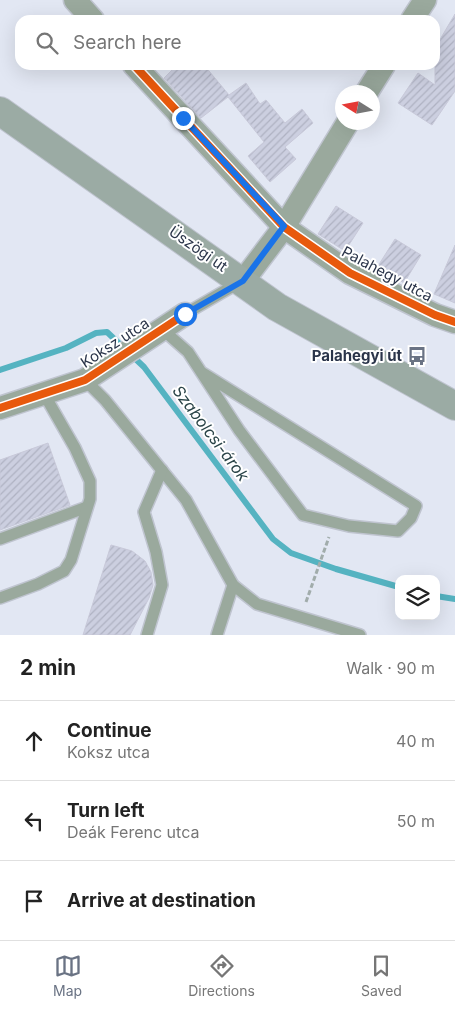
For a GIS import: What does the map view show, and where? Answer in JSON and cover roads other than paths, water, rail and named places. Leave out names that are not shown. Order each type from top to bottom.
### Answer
[{"type":"main road","name":"Üszögi út","points":[[0,111],[243,281],[277,307],[455,406]]},
{"type":"street","points":[[74,0],[88,15]]},
{"type":"street","points":[[415,15],[425,0]]},
{"type":"street","name":"Palahegy utca","points":[[139,70],[284,226],[350,273],[436,315],[455,322]]},
{"type":"street","points":[[371,85],[381,70]]},
{"type":"street","name":"Koksz utca","points":[[243,281],[284,226],[343,130]]},
{"type":"street","name":"Koksz utca","points":[[0,408],[85,380],[185,314]]},
{"type":"lane","name":"Koksz utca","points":[[185,314],[243,281]]},
{"type":"lane","points":[[162,330],[188,352],[201,372],[239,430],[303,515],[349,526],[398,531],[411,518],[416,506],[201,372]]},
{"type":"lane","points":[[85,380],[105,400],[186,500],[233,585],[257,604],[360,635]]},
{"type":"lane","points":[[0,598],[38,584],[64,570],[71,560],[90,500],[90,481],[75,448],[44,394]]},
{"type":"lane","points":[[147,635],[162,585],[156,552],[144,512],[162,470]]},
{"type":"lane","points":[[0,539],[87,507]]},
{"type":"lane","points":[[217,635],[233,585]]},
{"type":"waterway","name":"Szabolcsi-árok","points":[[0,370],[66,348],[96,333],[107,332],[144,367],[273,539],[291,553],[336,569],[395,586]]},
{"type":"waterway","name":"Szabolcsi-árok","points":[[440,597],[455,599]]},
{"type":"place","name":"Palahegyi út","points":[[417,356]]}]
